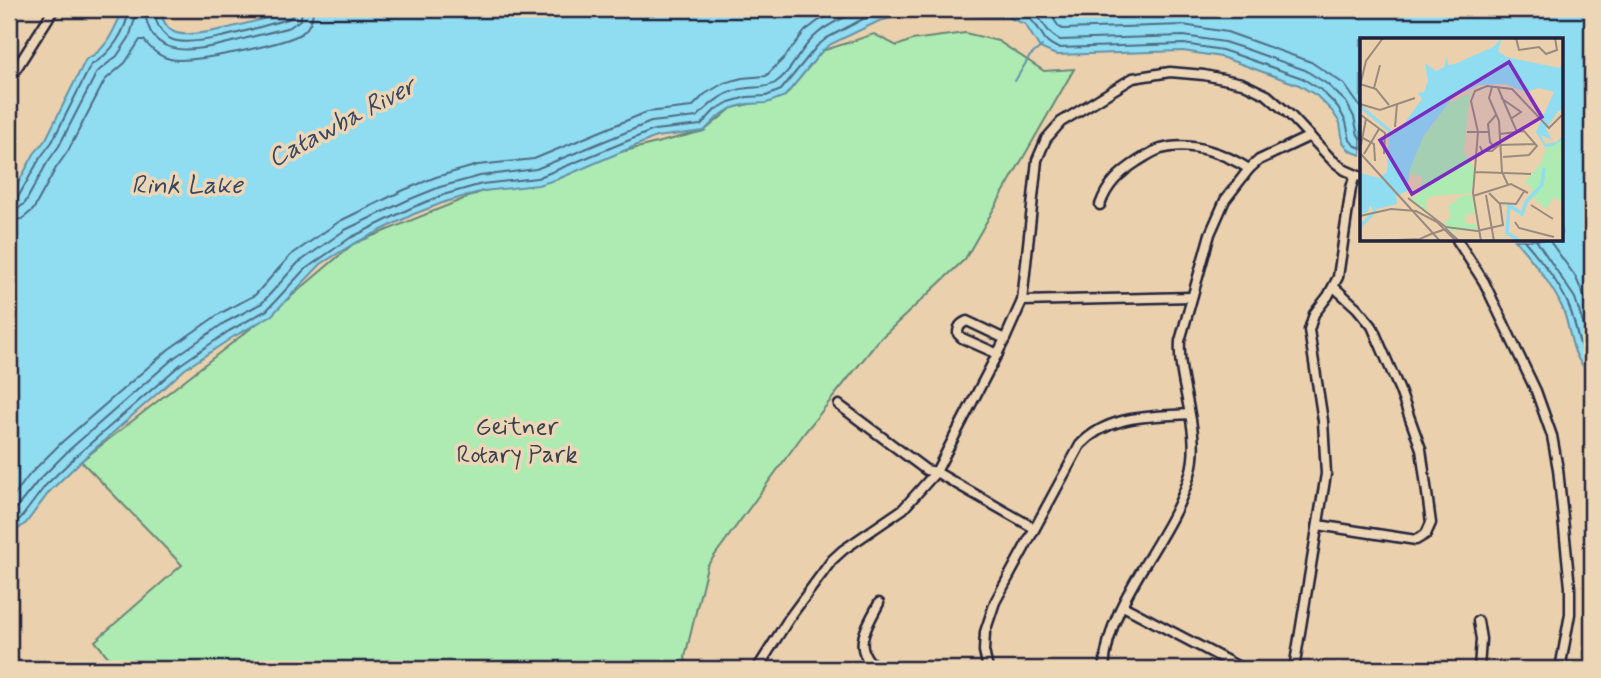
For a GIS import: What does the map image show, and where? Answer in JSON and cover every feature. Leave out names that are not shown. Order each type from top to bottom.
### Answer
[{"type":"street","points":[[9,80],[54,9]]},
{"type":"street","points":[[757,669],[827,565],[842,550],[903,509],[936,472],[998,354],[1022,301],[1033,180],[1040,149],[1061,122],[1133,78],[1149,74],[1188,73],[1242,83],[1267,95],[1286,110],[1332,160],[1358,176],[1350,188],[1338,277],[1314,314],[1310,330],[1326,451],[1326,474],[1294,669]]},
{"type":"street","points":[[1104,669],[1107,640],[1188,483],[1194,453],[1194,436],[1179,352],[1182,332],[1217,218],[1225,201],[1249,169],[1267,155],[1310,136]]},
{"type":"street","points":[[1100,205],[1109,187],[1124,170],[1161,149],[1180,146],[1219,153],[1249,169]]},
{"type":"street","points":[[1458,242],[1485,282],[1536,391],[1552,436],[1570,587],[1570,614],[1560,669]]},
{"type":"street","points":[[1318,525],[1416,540],[1426,534],[1431,523],[1416,429],[1372,326],[1357,307],[1334,287]]},
{"type":"street","points":[[1022,301],[1192,297]]},
{"type":"street","points":[[998,354],[962,338],[958,329],[961,323],[967,321],[1005,339]]},
{"type":"street","points":[[839,405],[926,470],[936,472],[1034,528]]},
{"type":"street","points":[[988,669],[984,640],[987,621],[1034,528],[1074,454],[1084,441],[1097,430],[1120,420],[1189,414]]},
{"type":"street","points":[[879,603],[865,631],[862,647],[867,660],[879,669]]},
{"type":"street","points":[[1123,606],[1243,669]]},
{"type":"street","points":[[1478,621],[1481,639],[1479,669]]},
{"type":"green space","name":"Geitner Rotary Park","points":[[965,33],[998,41],[1044,71],[1074,69],[965,259],[879,340],[805,432],[707,566],[685,657],[687,669],[118,669],[95,641],[182,565],[81,461],[287,300],[353,244],[483,191],[558,179],[613,154],[704,131],[732,108],[785,96],[822,51],[874,34],[897,46],[912,40]]},
{"type":"water","name":"Rink Lake","points":[[124,9],[160,9],[168,28],[184,34],[216,31],[299,9],[1592,9],[1592,374],[1575,352],[1558,298],[1517,242],[1562,242],[1562,38],[1360,38],[1360,155],[1350,151],[1343,142],[1340,123],[1317,96],[1299,85],[1221,57],[1183,51],[1056,55],[1040,48],[1025,24],[1007,17],[927,13],[904,15],[879,21],[831,44],[822,51],[785,96],[767,103],[732,108],[704,131],[656,137],[538,185],[483,191],[445,202],[353,244],[321,264],[272,315],[185,369],[81,461],[50,491],[26,523],[9,536],[9,200],[34,154],[46,139],[86,59],[100,50]]},
{"type":"waterway","points":[[1015,81],[1030,56],[1042,46]]},
{"type":"water label","name":"Catawba River","points":[[342,123]]}]
